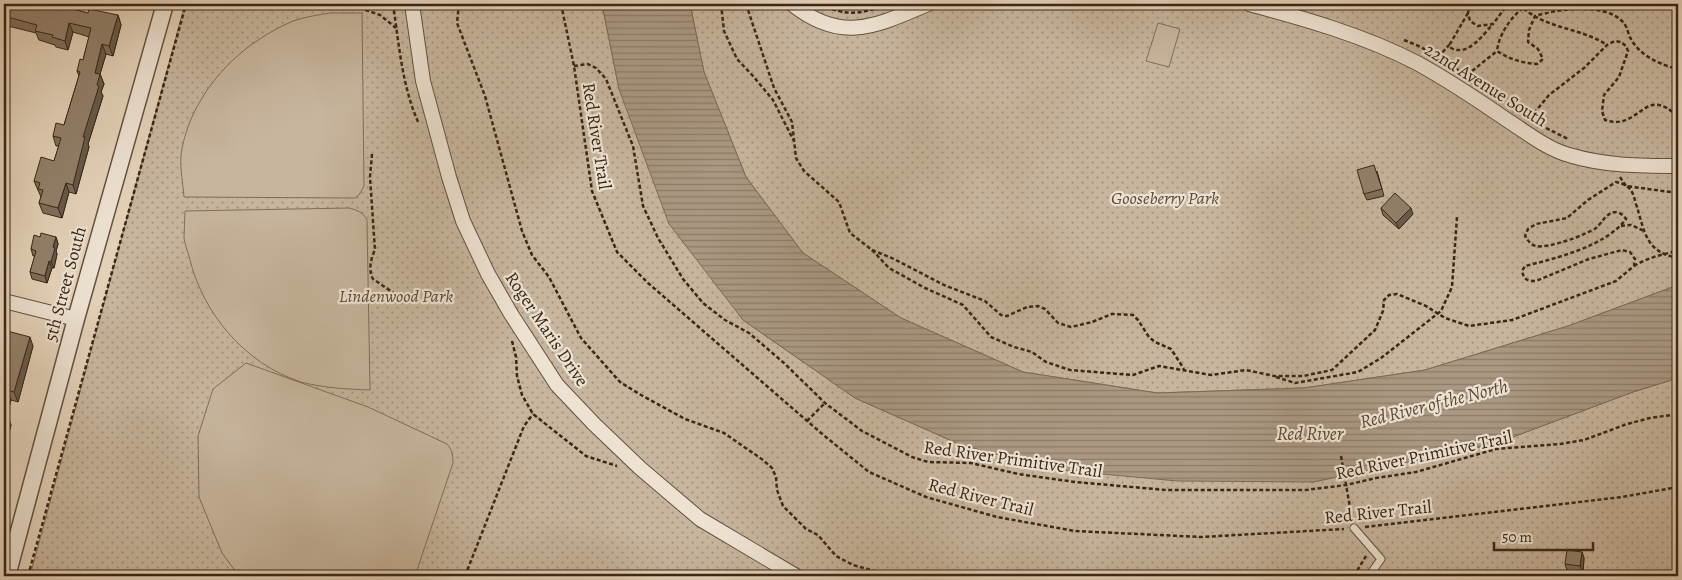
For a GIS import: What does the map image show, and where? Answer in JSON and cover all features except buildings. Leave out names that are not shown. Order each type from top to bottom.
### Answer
[{"type":"street","name":"5th Street South","points":[[7,576],[76,319],[165,4]]},
{"type":"street","name":"Roger Maris Drive","points":[[412,4],[423,81],[463,221],[488,274],[511,314],[557,385],[640,468],[700,519],[796,576]]},
{"type":"street","points":[[792,4],[808,17],[832,26],[858,28],[886,22],[928,4]]},
{"type":"street","name":"22nd Avenue South","points":[[1249,4],[1304,18],[1365,40],[1416,63],[1458,87],[1534,138],[1568,155],[1613,165],[1678,166]]},
{"type":"street","points":[[4,301],[76,319]]},
{"type":"lane","points":[[1354,528],[1382,559],[1369,576]]},
{"type":"path","points":[[28,576],[186,4]]},
{"type":"path","points":[[201,4],[225,6],[230,4]]},
{"type":"path","points":[[327,4],[356,5],[380,14],[397,29]]},
{"type":"path","points":[[459,4],[457,22],[485,96],[522,231],[532,255],[549,277],[581,338],[620,382],[641,396],[685,418],[724,433],[772,468],[783,506],[806,529],[818,535],[836,556],[854,565],[892,576]]},
{"type":"path","name":"Red River Trail","points":[[561,4],[574,66],[592,191],[617,252],[648,284],[869,472],[926,497],[997,517],[1075,531],[1201,537],[1354,528],[1622,497],[1678,488]]},
{"type":"path","points":[[721,4],[724,31],[737,59],[773,100],[794,142]]},
{"type":"path","points":[[746,4],[774,88],[792,122],[796,158],[804,171],[839,202],[850,233],[872,250],[889,268],[925,288],[963,305],[991,337],[1014,348],[1032,352],[1046,362],[1070,370],[1133,375],[1159,366],[1211,374],[1246,370],[1295,383],[1358,372],[1381,358],[1441,311],[1452,286],[1457,217]]},
{"type":"path","points":[[820,4],[836,12],[855,13],[889,4]]},
{"type":"path","points":[[1438,57],[1450,44],[1468,13],[1470,4]]},
{"type":"path","points":[[1450,44],[1451,48],[1462,51],[1476,41],[1493,24],[1508,4]]},
{"type":"path","points":[[1519,4],[1535,16],[1557,27],[1597,38],[1607,45]]},
{"type":"path","points":[[1467,75],[1496,51],[1498,42],[1518,11],[1528,4]]},
{"type":"path","points":[[1535,16],[1554,11],[1586,10],[1609,12],[1624,23],[1632,41],[1645,56],[1678,70]]},
{"type":"path","points":[[1468,13],[1470,21],[1478,26],[1493,24]]},
{"type":"path","points":[[1496,51],[1506,58],[1537,64],[1543,58],[1538,49],[1528,42],[1529,30],[1535,16]]},
{"type":"path","points":[[1404,40],[1422,47],[1483,86]]},
{"type":"path","points":[[1536,122],[1530,118],[1549,94],[1584,68],[1607,45],[1615,41],[1621,42],[1628,50],[1619,77],[1604,95],[1602,111],[1605,120],[1615,124],[1635,116],[1648,106],[1658,103],[1669,108],[1678,117]]},
{"type":"path","name":"Red River Primitive Trail","points":[[574,66],[588,64],[596,68],[606,79],[633,146],[643,206],[658,238],[683,279],[703,303],[715,313],[749,333],[784,363],[825,403],[862,431],[912,457],[928,462],[971,463],[1018,474],[1075,482],[1166,490],[1306,490],[1346,485],[1416,472],[1496,449],[1560,444],[1584,440],[1627,424],[1678,414]]},
{"type":"path","points":[[1542,126],[1574,142]]},
{"type":"path","points":[[372,154],[370,178],[375,250],[371,257],[371,275],[373,279],[395,294],[401,301]]},
{"type":"path","points":[[1613,165],[1632,192],[1644,231],[1656,250],[1678,258]]},
{"type":"path","points":[[1634,266],[1635,259],[1630,252],[1622,250],[1589,259],[1536,281],[1527,281],[1523,278],[1522,272],[1525,266],[1566,256],[1612,234],[1626,219],[1617,212],[1607,215],[1596,228],[1582,236],[1537,246],[1530,244],[1525,236],[1528,229],[1536,224],[1567,218],[1588,200],[1616,182],[1626,186],[1678,193]]},
{"type":"path","points":[[1621,226],[1631,225],[1644,231]]},
{"type":"path","points":[[872,250],[894,259],[944,285],[985,301],[1001,315],[1007,316],[1038,306],[1045,309],[1058,322],[1071,327],[1092,322],[1112,314],[1133,315],[1149,337],[1172,349],[1184,369]]},
{"type":"path","points":[[1274,376],[1303,376],[1332,370],[1375,330],[1383,311],[1384,300],[1390,295],[1397,294],[1411,299],[1444,318],[1468,326],[1512,320],[1616,280],[1640,262],[1678,251]]},
{"type":"path","points":[[807,421],[825,403]]},
{"type":"path","points":[[465,576],[524,426],[533,414]]},
{"type":"path","points":[[1341,456],[1354,528]]},
{"type":"path","points":[[1354,576],[1371,548]]},
{"type":"green space","name":"Lindenwood Park","points":[[185,4],[602,4],[619,89],[743,320],[855,398],[959,444],[1313,482],[1494,444],[1633,392],[1678,378],[1678,576],[30,576]]},
{"type":"green space","name":"Gooseberry Park","points":[[690,4],[1678,4],[1678,285],[1568,326],[1425,370],[1304,388],[1157,393],[1023,372],[901,318],[803,253],[746,177],[704,72]]},
{"type":"green space","points":[[330,13],[362,13],[364,186],[359,195],[355,198],[184,197],[181,161],[185,137],[199,103],[220,73],[260,38],[276,29],[293,21]]},
{"type":"green space","points":[[1158,23],[1180,29],[1169,67],[1146,61]]},
{"type":"green space","points":[[349,208],[364,215],[367,220],[370,390],[344,389],[301,382],[281,374],[262,363],[244,349],[215,316],[204,297],[195,277],[184,238],[185,211]]},
{"type":"green space","points":[[246,363],[368,407],[447,444],[452,453],[453,463],[415,576],[239,576],[222,553],[199,497],[198,436],[213,389]]},
{"type":"water","name":"Red River","points":[[602,4],[690,4],[704,72],[746,177],[803,253],[901,318],[1023,372],[1157,393],[1304,388],[1425,370],[1568,326],[1678,285],[1678,378],[1633,392],[1494,444],[1313,482],[1177,481],[1049,469],[959,444],[855,398],[743,320],[669,224],[619,89]]},
{"type":"water label","name":"Red River of the North","points":[[1434,404]]}]
